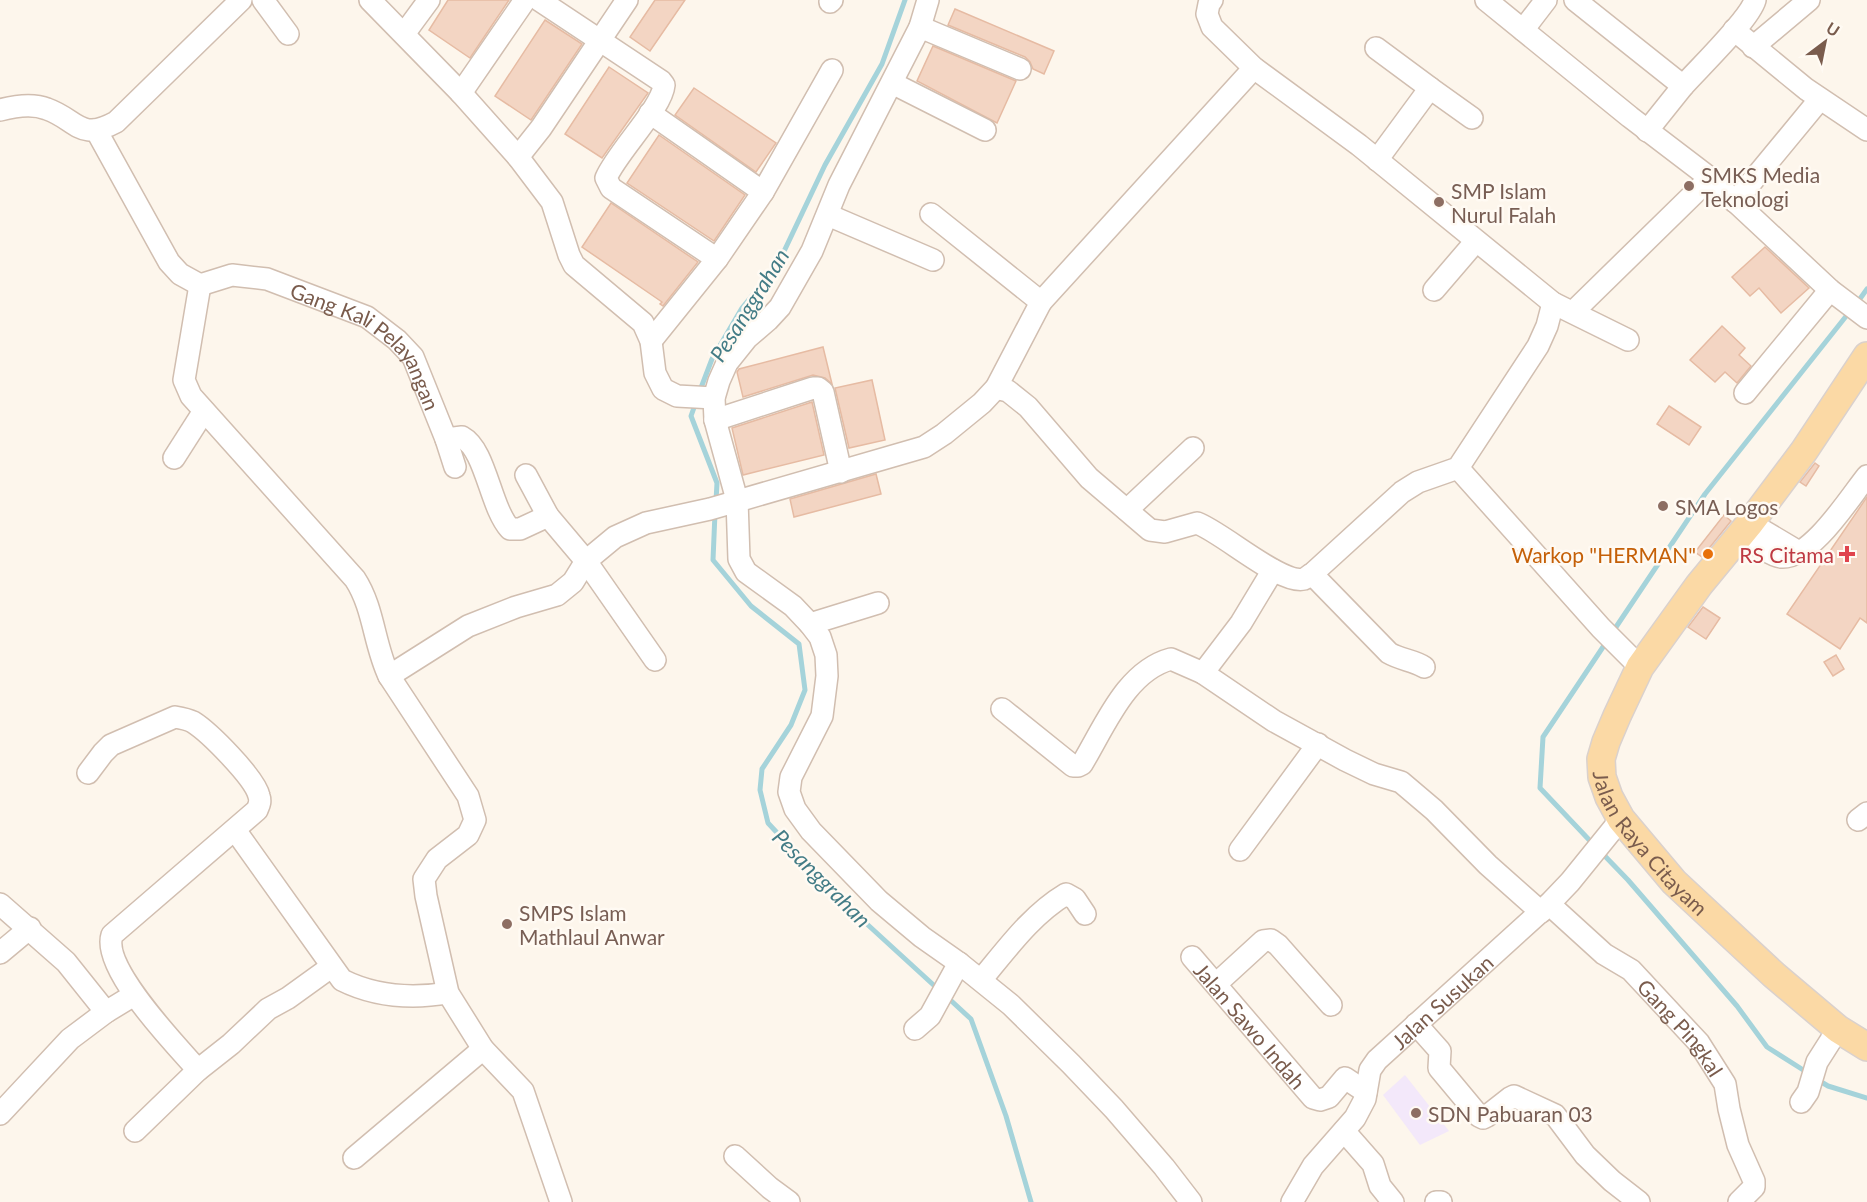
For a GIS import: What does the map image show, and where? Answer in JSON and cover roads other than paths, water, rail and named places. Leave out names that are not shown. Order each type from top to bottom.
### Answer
[{"type":"main road","name":"Jalan Raya Citayam","points":[[1867,356],[1804,451],[1746,528],[1699,585],[1630,659],[1617,716],[1601,759],[1602,777],[1615,827],[1774,975],[1838,1029],[1867,1047]]},
{"type":"street","points":[[0,110],[16,106],[46,108],[87,131],[105,127],[241,0]]},
{"type":"street","points":[[263,0],[288,34]]},
{"type":"street","points":[[370,0],[461,93],[518,157],[552,202],[574,265],[643,323],[651,341],[655,373],[663,389],[677,396],[709,398]]},
{"type":"street","points":[[404,34],[429,0]]},
{"type":"street","points":[[461,93],[525,0]]},
{"type":"street","points":[[539,0],[664,85],[664,90],[650,113],[610,167],[606,178],[612,188],[717,258]]},
{"type":"street","points":[[518,157],[541,128],[627,0]]},
{"type":"street","points":[[928,0],[920,27],[839,185],[812,251],[780,307],[747,338],[727,363],[709,398],[715,420],[726,504],[739,558],[746,572],[793,606],[810,624],[820,637],[826,655],[827,676],[822,716],[790,777],[789,792],[795,808],[811,831],[879,901],[922,937],[955,970],[981,980],[1011,1005],[1078,1071],[1164,1167],[1191,1202]]},
{"type":"street","points":[[1212,0],[1207,14],[1212,27],[1254,68],[1377,160],[1553,303],[1628,340]]},
{"type":"street","points":[[1486,0],[1647,131],[1710,178],[1835,293],[1867,318]]},
{"type":"street","points":[[1523,30],[1546,0]]},
{"type":"street","points":[[1575,0],[1683,87]]},
{"type":"street","points":[[1647,131],[1754,6],[1755,0]]},
{"type":"street","points":[[1753,47],[1809,0]]},
{"type":"street","points":[[920,27],[1020,69]]},
{"type":"street","points":[[1734,30],[1820,99],[1867,130]]},
{"type":"street","points":[[1376,48],[1472,118]]},
{"type":"street","points":[[389,676],[476,622],[557,595],[573,582],[586,561],[615,537],[646,523],[726,504],[841,472],[924,447],[944,434],[982,403],[996,388],[1041,302],[1254,68]]},
{"type":"street","points":[[651,341],[717,258],[763,192],[832,70]]},
{"type":"street","points":[[892,83],[985,130]]},
{"type":"street","points":[[1377,160],[1430,88]]},
{"type":"street","points":[[1736,202],[1820,99]]},
{"type":"street","points":[[650,113],[763,192]]},
{"type":"street","points":[[105,127],[169,262],[180,274],[205,283],[184,380],[191,396],[356,579],[364,592],[382,662],[389,676],[468,796],[475,819],[468,835],[437,859],[424,879],[448,993],[483,1049],[523,1091],[561,1202]]},
{"type":"street","points":[[1573,312],[1710,178]]},
{"type":"street","points":[[931,214],[1041,302]]},
{"type":"street","points":[[828,215],[933,260]]},
{"type":"street","points":[[1434,290],[1476,241]]},
{"type":"street","name":"Gang Kali Pelayangan","points":[[205,283],[232,275],[267,279],[367,317],[398,340],[412,357],[446,439],[455,467]]},
{"type":"street","points":[[1745,393],[1835,293]]},
{"type":"street","points":[[996,388],[1008,391],[1028,406],[1089,478],[1150,530],[1165,532],[1197,523],[1204,525],[1274,570],[1290,577],[1304,579],[1401,492],[1418,482],[1458,468],[1538,346],[1547,326],[1553,303]]},
{"type":"street","points":[[715,420],[818,388],[823,392],[841,472]]},
{"type":"street","points":[[174,458],[204,411]]},
{"type":"street","points":[[446,439],[462,437],[473,446],[502,518],[510,529],[520,529],[548,516]]},
{"type":"street","points":[[1127,510],[1193,448]]},
{"type":"street","points":[[1458,468],[1630,659]]},
{"type":"street","points":[[526,475],[548,516],[586,561],[655,660]]},
{"type":"street","points":[[1746,528],[1799,552],[1816,540],[1867,476]]},
{"type":"street","points":[[1203,673],[1241,623],[1274,570]]},
{"type":"street","points":[[1312,574],[1389,653],[1401,660],[1416,662],[1424,667]]},
{"type":"street","points":[[810,624],[879,603]]},
{"type":"street","name":"Gang Pingkal","points":[[1002,709],[1073,766],[1078,766],[1082,764],[1129,685],[1148,669],[1171,659],[1203,673],[1274,721],[1374,774],[1401,782],[1488,865],[1604,954],[1632,970],[1699,1043],[1725,1084],[1738,1145],[1754,1181],[1747,1194]]},
{"type":"street","points":[[88,773],[111,745],[164,721],[175,717],[184,718],[194,723],[226,752],[259,794],[260,804],[257,810],[112,935],[110,940],[111,951],[134,995],[170,1041],[198,1070]]},
{"type":"street","points":[[1240,850],[1318,744]]},
{"type":"street","name":"Jalan Susukan","points":[[1292,1202],[1313,1166],[1355,1118],[1366,1092],[1370,1070],[1377,1060],[1545,908],[1615,827]]},
{"type":"street","points":[[235,830],[342,980],[362,990],[420,998],[448,993]]},
{"type":"street","points":[[981,980],[1026,926],[1049,904],[1066,894],[1071,895],[1086,914]]},
{"type":"street","points":[[0,904],[66,962],[106,1012]]},
{"type":"street","points":[[0,953],[30,928]]},
{"type":"street","points":[[1216,984],[1263,941],[1271,940],[1331,1005]]},
{"type":"street","name":"Jalan Sawo Indah","points":[[1192,957],[1313,1098],[1320,1100],[1329,1096],[1345,1078],[1366,1092]]},
{"type":"street","points":[[135,1131],[198,1070],[231,1044],[267,1009],[288,998],[332,967]]},
{"type":"street","points":[[915,1029],[930,1016],[955,970]]},
{"type":"street","points":[[0,1114],[70,1039],[106,1012],[134,995]]},
{"type":"street","points":[[1416,1024],[1440,1051],[1439,1068],[1479,1116],[1483,1118],[1487,1116],[1514,1096],[1543,1108],[1555,1115],[1585,1155],[1612,1181],[1639,1202]]},
{"type":"street","points":[[1805,1097],[1817,1062],[1838,1029]]},
{"type":"street","points":[[354,1158],[483,1049]]},
{"type":"street","points":[[1344,1131],[1373,1164],[1380,1186],[1393,1202]]},
{"type":"street","points":[[735,1156],[789,1202]]},
{"type":"street","points":[[1436,1202],[1441,1202]]},
{"type":"waterway","name":"Pesanggrahan","points":[[699,393],[712,359],[742,308],[778,264],[825,165],[882,64],[905,0]]},
{"type":"waterway","points":[[1857,303],[1867,289]]},
{"type":"waterway","points":[[1612,633],[1705,494],[1851,310]]},
{"type":"waterway","name":"Pesanggrahan","points":[[696,402],[691,416],[717,483],[716,501]]},
{"type":"waterway","name":"Pesanggrahan","points":[[715,513],[713,560],[751,606],[799,644],[805,690],[791,725],[762,769],[760,790],[768,823],[833,893],[939,990]]},
{"type":"waterway","points":[[1594,845],[1540,788],[1543,737],[1607,641]]},
{"type":"waterway","points":[[1600,851],[1737,1006],[1767,1047],[1808,1073]]},
{"type":"waterway","name":"Pesanggrahan","points":[[946,996],[971,1019],[1006,1116],[1031,1202]]},
{"type":"waterway","points":[[1818,1080],[1828,1086],[1867,1098]]},
{"type":"place","name":"SMKS Media Teknologi","points":[[1689,186]]},
{"type":"place","name":"SMP Islam Nurul Falah","points":[[1439,202]]},
{"type":"place","name":"SMA Logos","points":[[1663,506]]},
{"type":"place","name":"Warkop \"HERMAN\"","points":[[1708,554]]},
{"type":"place","name":"RS Citama","points":[[1847,554]]},
{"type":"place","name":"SMPS Islam Mathlaul Anwar","points":[[507,924]]},
{"type":"place","name":"SDN Pabuaran 03","points":[[1416,1113]]}]
